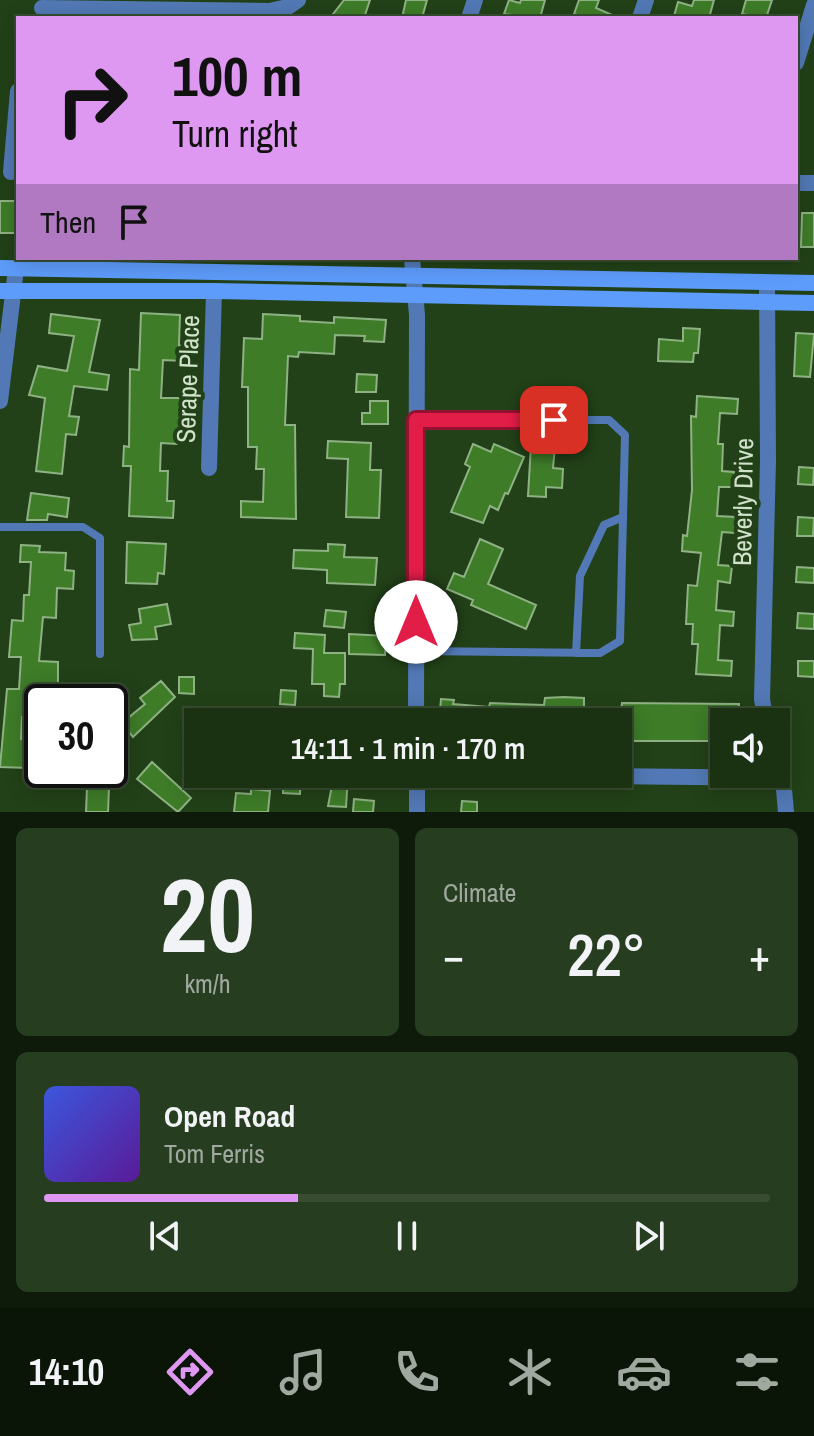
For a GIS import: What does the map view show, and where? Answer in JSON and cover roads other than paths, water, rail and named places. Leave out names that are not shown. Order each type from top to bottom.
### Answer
[{"type":"main road","points":[[8,268],[412,267],[814,283]]},
{"type":"main road","points":[[7,291],[214,291],[814,303]]},
{"type":"street","points":[[42,9],[269,11],[288,7],[298,0]]},
{"type":"street","points":[[798,57],[814,5]]},
{"type":"street","points":[[10,172],[16,111]]},
{"type":"street","points":[[412,267],[415,296],[416,708]]},
{"type":"street","points":[[0,401],[8,268]]},
{"type":"street","name":"Beverly Drive","points":[[764,708],[762,687],[768,461],[767,283]]},
{"type":"street","name":"Serape Place","points":[[209,468],[214,291]]},
{"type":"street","points":[[632,776],[710,777]]},
{"type":"street","points":[[417,788],[417,812]]},
{"type":"street","points":[[784,788],[786,812]]},
{"type":"lane","points":[[416,420],[609,420],[625,435],[620,641],[600,653],[416,651]]},
{"type":"lane","points":[[576,653],[580,576],[604,525],[623,517]]},
{"type":"lane","points":[[0,527],[83,527],[100,538],[100,654]]}]
